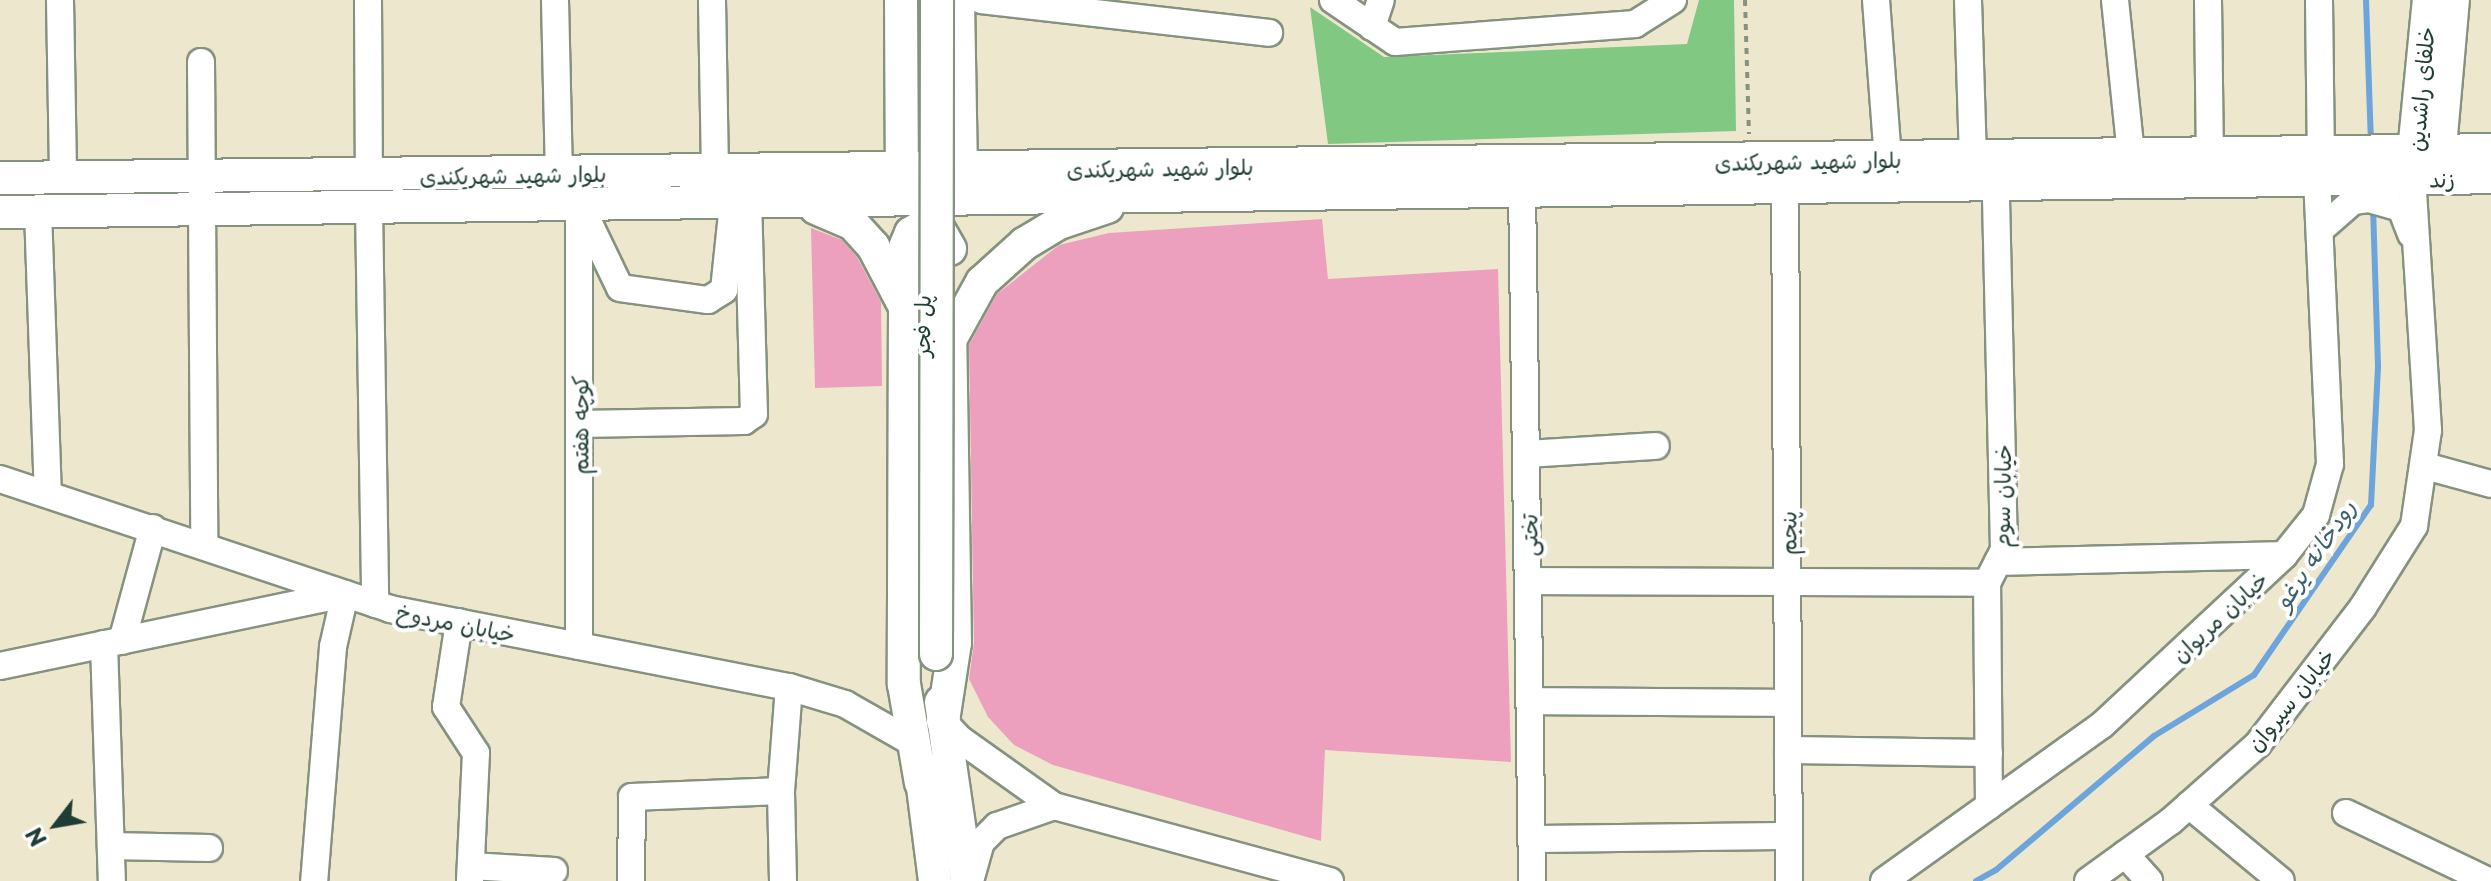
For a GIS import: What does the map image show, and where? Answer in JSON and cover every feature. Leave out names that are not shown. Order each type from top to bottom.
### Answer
[{"type":"main road","points":[[901,0],[902,169]]},
{"type":"main road","name":"پل فجر","points":[[923,0],[927,654]]},
{"type":"main road","points":[[921,783],[927,654],[937,0]]},
{"type":"main road","points":[[958,0],[961,169]]},
{"type":"main road","name":"خلفای راشدین","points":[[2412,170],[2429,0]]},
{"type":"main road","points":[[2319,168],[2412,170],[2453,0]]},
{"type":"main road","name":"زند","points":[[2412,170],[2491,150]]},
{"type":"main road","name":"بلوار شهید شهریکندی","points":[[0,212],[199,209],[559,173],[2210,155],[2319,168]]},
{"type":"main road","name":"بلوار شهید شهریکندی","points":[[0,178],[198,177],[579,204],[741,204],[1522,188],[1996,184],[2319,168]]},
{"type":"main road","name":"زند","points":[[2412,170],[2491,177]]},
{"type":"main road","points":[[950,340],[982,282],[1024,244],[1059,223],[1097,209],[1165,196]]},
{"type":"main road","points":[[801,203],[853,224],[892,275],[905,307]]},
{"type":"main road","points":[[935,881],[904,684],[905,307],[908,238],[923,226],[938,228],[947,237],[951,252],[955,643],[943,721]]},
{"type":"main road","points":[[927,654],[943,721],[968,881]]},
{"type":"street","points":[[60,0],[63,178]]},
{"type":"street","points":[[368,0],[375,604]]},
{"type":"street","points":[[555,0],[559,173]]},
{"type":"street","points":[[712,0],[715,172]]},
{"type":"street","points":[[981,0],[1269,33]]},
{"type":"street","points":[[1333,0],[1395,42],[1635,24],[1673,0]]},
{"type":"street","points":[[1372,27],[1381,0]]},
{"type":"street","points":[[1876,0],[1888,159]]},
{"type":"street","points":[[1968,0],[1973,158]]},
{"type":"street","points":[[2115,0],[2131,156]]},
{"type":"street","points":[[2208,0],[2210,155]]},
{"type":"street","name":"خیابان مریوان","points":[[1884,881],[2102,725],[2284,555],[2316,515],[2330,464],[2319,168],[2319,0]]},
{"type":"street","points":[[201,62],[198,177],[204,545]]},
{"type":"street","points":[[2321,229],[2353,201],[2412,170]]},
{"type":"street","name":"خیابان سیروان","points":[[2088,881],[2189,805],[2258,744],[2363,607],[2414,526],[2428,430],[2412,170]]},
{"type":"street","name":"خیابان سوم","points":[[1989,806],[1992,572],[2004,550],[1996,184]]},
{"type":"street","name":"پنجم","points":[[1785,185],[1789,881]]},
{"type":"street","name":"تختی","points":[[1522,188],[1532,881]]},
{"type":"street","points":[[579,204],[620,288],[708,300],[724,290],[741,204]]},
{"type":"street","name":"کوچه هفتم","points":[[579,204],[579,646]]},
{"type":"street","points":[[579,424],[744,421],[754,414],[741,204]]},
{"type":"street","points":[[38,211],[48,495]]},
{"type":"street","points":[[1528,454],[1656,446]]},
{"type":"street","points":[[2425,466],[2491,484]]},
{"type":"street","name":"خیابان مردوخ","points":[[0,479],[375,604],[789,687],[845,704],[915,744]]},
{"type":"street","points":[[112,881],[113,642],[153,528]]},
{"type":"street","points":[[1528,581],[1787,582],[2284,555]]},
{"type":"street","points":[[0,666],[345,594],[333,647],[314,881]]},
{"type":"street","points":[[459,622],[446,707],[476,753],[471,873],[554,871]]},
{"type":"street","points":[[783,881],[781,791],[789,687]]},
{"type":"street","points":[[1529,701],[1788,703]]},
{"type":"street","points":[[943,721],[961,740],[1054,806],[1330,881]]},
{"type":"street","points":[[1788,750],[1989,753]]},
{"type":"street","points":[[631,881],[632,797],[781,791]]},
{"type":"street","points":[[2189,805],[2281,881]]},
{"type":"street","points":[[968,881],[981,842],[997,826],[1054,806]]},
{"type":"street","points":[[2346,813],[2488,881]]},
{"type":"street","points":[[1531,839],[1788,836]]},
{"type":"street","points":[[111,846],[209,848]]},
{"type":"street","points":[[2125,854],[2149,881]]},
{"type":"path","points":[[1745,0],[1750,160]]},
{"type":"green space","points":[[1699,0],[1734,0],[1736,131],[1328,144],[1310,7],[1384,57],[1687,44]]},
{"type":"building","points":[[1322,219],[1328,279],[1498,269],[1511,762],[1325,750],[1321,841],[1053,765],[1014,745],[988,717],[969,679],[974,643],[969,345],[997,294],[1059,245],[1109,233]]},
{"type":"building","points":[[811,228],[842,240],[857,257],[881,302],[882,386],[815,388]]},
{"type":"waterway","name":"رودخانه یرغو","points":[[2366,0],[2371,140]]},
{"type":"waterway","name":"رودخانه یرغو","points":[[1976,881],[1996,870],[2154,736],[2254,675],[2371,505],[2378,366],[2373,207]]}]
